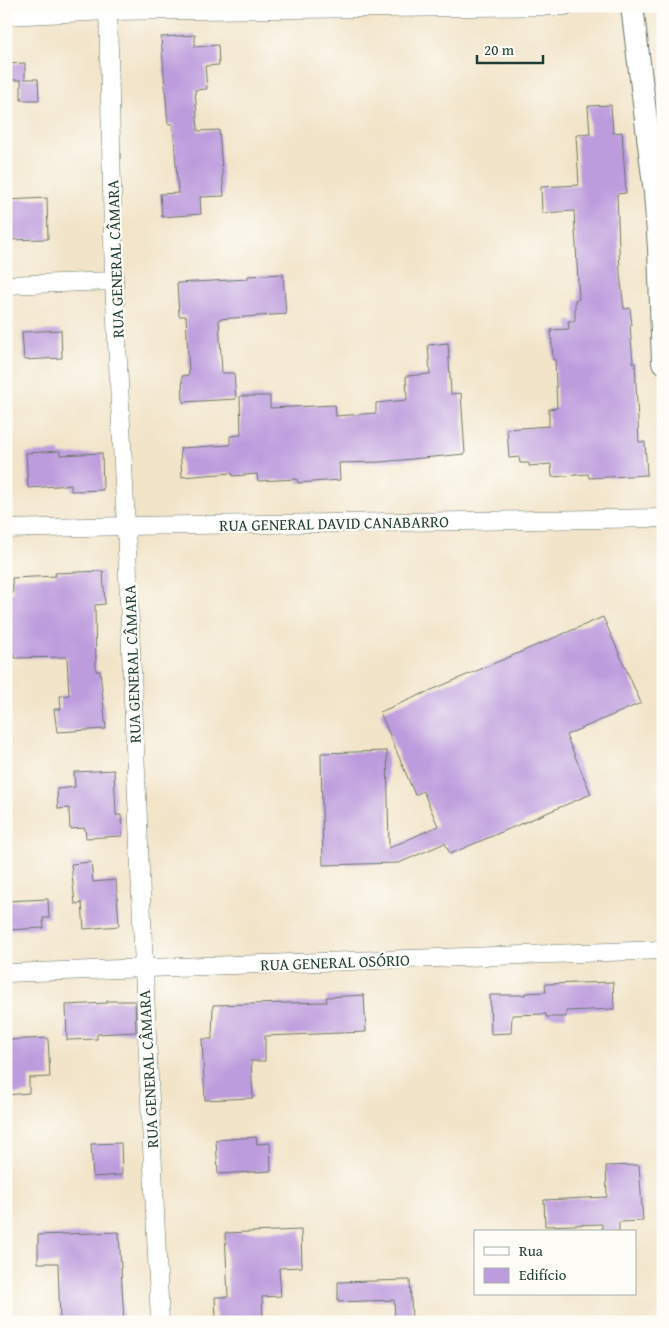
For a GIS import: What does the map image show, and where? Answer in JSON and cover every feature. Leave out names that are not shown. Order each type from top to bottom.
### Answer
[{"type":"street","points":[[6,16],[108,8],[565,6]]},
{"type":"street","points":[[632,6],[659,188],[663,362]]},
{"type":"street","name":"RUA GENERAL CÂMARA","points":[[108,8],[114,281],[160,1322]]},
{"type":"street","points":[[6,285],[114,281]]},
{"type":"street","name":"RUA GENERAL DAVID CANABARRO","points":[[6,529],[663,518]]},
{"type":"street","name":"RUA GENERAL OSÓRIO","points":[[6,973],[663,950]]},
{"type":"building","points":[[195,35],[195,47],[218,45],[219,65],[205,66],[207,89],[195,90],[198,131],[219,130],[224,196],[200,197],[201,214],[162,217],[160,194],[178,193],[173,124],[168,124],[161,37]]},
{"type":"building","points":[[25,63],[25,79],[38,79],[39,100],[21,100],[21,80],[8,80],[8,64]]},
{"type":"building","points":[[611,105],[613,133],[622,132],[626,193],[617,194],[620,274],[624,309],[630,308],[639,442],[645,442],[647,475],[589,478],[588,474],[552,477],[551,464],[529,466],[529,463],[520,463],[519,457],[509,458],[507,429],[549,426],[549,409],[557,408],[555,359],[553,360],[551,330],[569,329],[568,321],[575,321],[575,300],[579,299],[574,211],[542,213],[541,187],[579,185],[576,135],[590,134],[588,106]]},
{"type":"building","points":[[47,198],[48,239],[6,240],[6,200]]},
{"type":"building","points":[[283,274],[286,314],[219,319],[222,373],[234,373],[236,399],[183,402],[182,376],[189,375],[186,316],[179,316],[177,283],[248,279],[248,276]]},
{"type":"building","points":[[61,330],[62,358],[24,360],[22,332]]},
{"type":"building","points":[[448,343],[451,394],[461,393],[465,454],[380,462],[339,463],[340,480],[298,483],[297,479],[258,481],[257,474],[233,476],[232,473],[182,477],[180,448],[230,445],[230,436],[241,435],[240,396],[270,396],[270,408],[335,405],[336,416],[376,413],[376,403],[407,400],[406,376],[430,374],[428,345]]},
{"type":"building","points":[[60,451],[60,455],[102,453],[103,490],[71,491],[71,485],[28,488],[26,453]]},
{"type":"building","points":[[103,571],[105,604],[95,605],[96,671],[100,671],[106,729],[57,732],[54,709],[61,709],[60,696],[69,695],[67,657],[15,658],[15,655],[6,656],[6,593],[13,593],[12,578],[56,576],[55,573]]},
{"type":"building","points":[[603,617],[641,703],[566,735],[591,794],[450,854],[445,843],[399,863],[323,865],[321,753],[387,751],[389,848],[438,826],[423,791],[415,795],[380,712]]},
{"type":"building","points":[[114,770],[116,815],[121,815],[122,836],[86,838],[85,828],[70,829],[69,808],[58,809],[57,789],[75,787],[74,772]]},
{"type":"building","points":[[91,862],[93,882],[116,880],[119,926],[84,929],[82,903],[75,904],[71,864]]},
{"type":"building","points":[[48,899],[49,918],[43,918],[44,928],[6,930],[6,901]]},
{"type":"building","points":[[613,982],[614,1009],[566,1011],[566,1017],[546,1017],[546,1014],[512,1015],[511,1033],[491,1034],[490,995],[525,995],[525,993],[546,992],[545,984]]},
{"type":"building","points":[[364,995],[366,1032],[265,1036],[265,1061],[251,1061],[253,1098],[205,1100],[202,1039],[212,1039],[213,1005],[327,1002],[326,997]]},
{"type":"building","points":[[107,1001],[135,1001],[136,1032],[97,1034],[97,1039],[67,1040],[66,1005],[107,1003]]},
{"type":"building","points":[[48,1038],[50,1077],[29,1078],[29,1093],[6,1095],[6,1040]]},
{"type":"building","points":[[256,1137],[257,1144],[270,1143],[271,1171],[218,1174],[216,1140]]},
{"type":"building","points":[[121,1143],[122,1175],[93,1177],[91,1144]]},
{"type":"building","points":[[639,1165],[643,1221],[619,1222],[619,1230],[602,1230],[602,1224],[545,1226],[544,1200],[607,1197],[606,1166]]},
{"type":"building","points":[[301,1230],[302,1267],[279,1268],[281,1296],[262,1297],[263,1317],[216,1319],[215,1297],[228,1297],[225,1233]]},
{"type":"building","points":[[119,1232],[124,1322],[60,1322],[58,1263],[38,1263],[38,1235]]},
{"type":"building","points":[[410,1280],[412,1320],[395,1321],[394,1300],[338,1302],[338,1282]]}]
